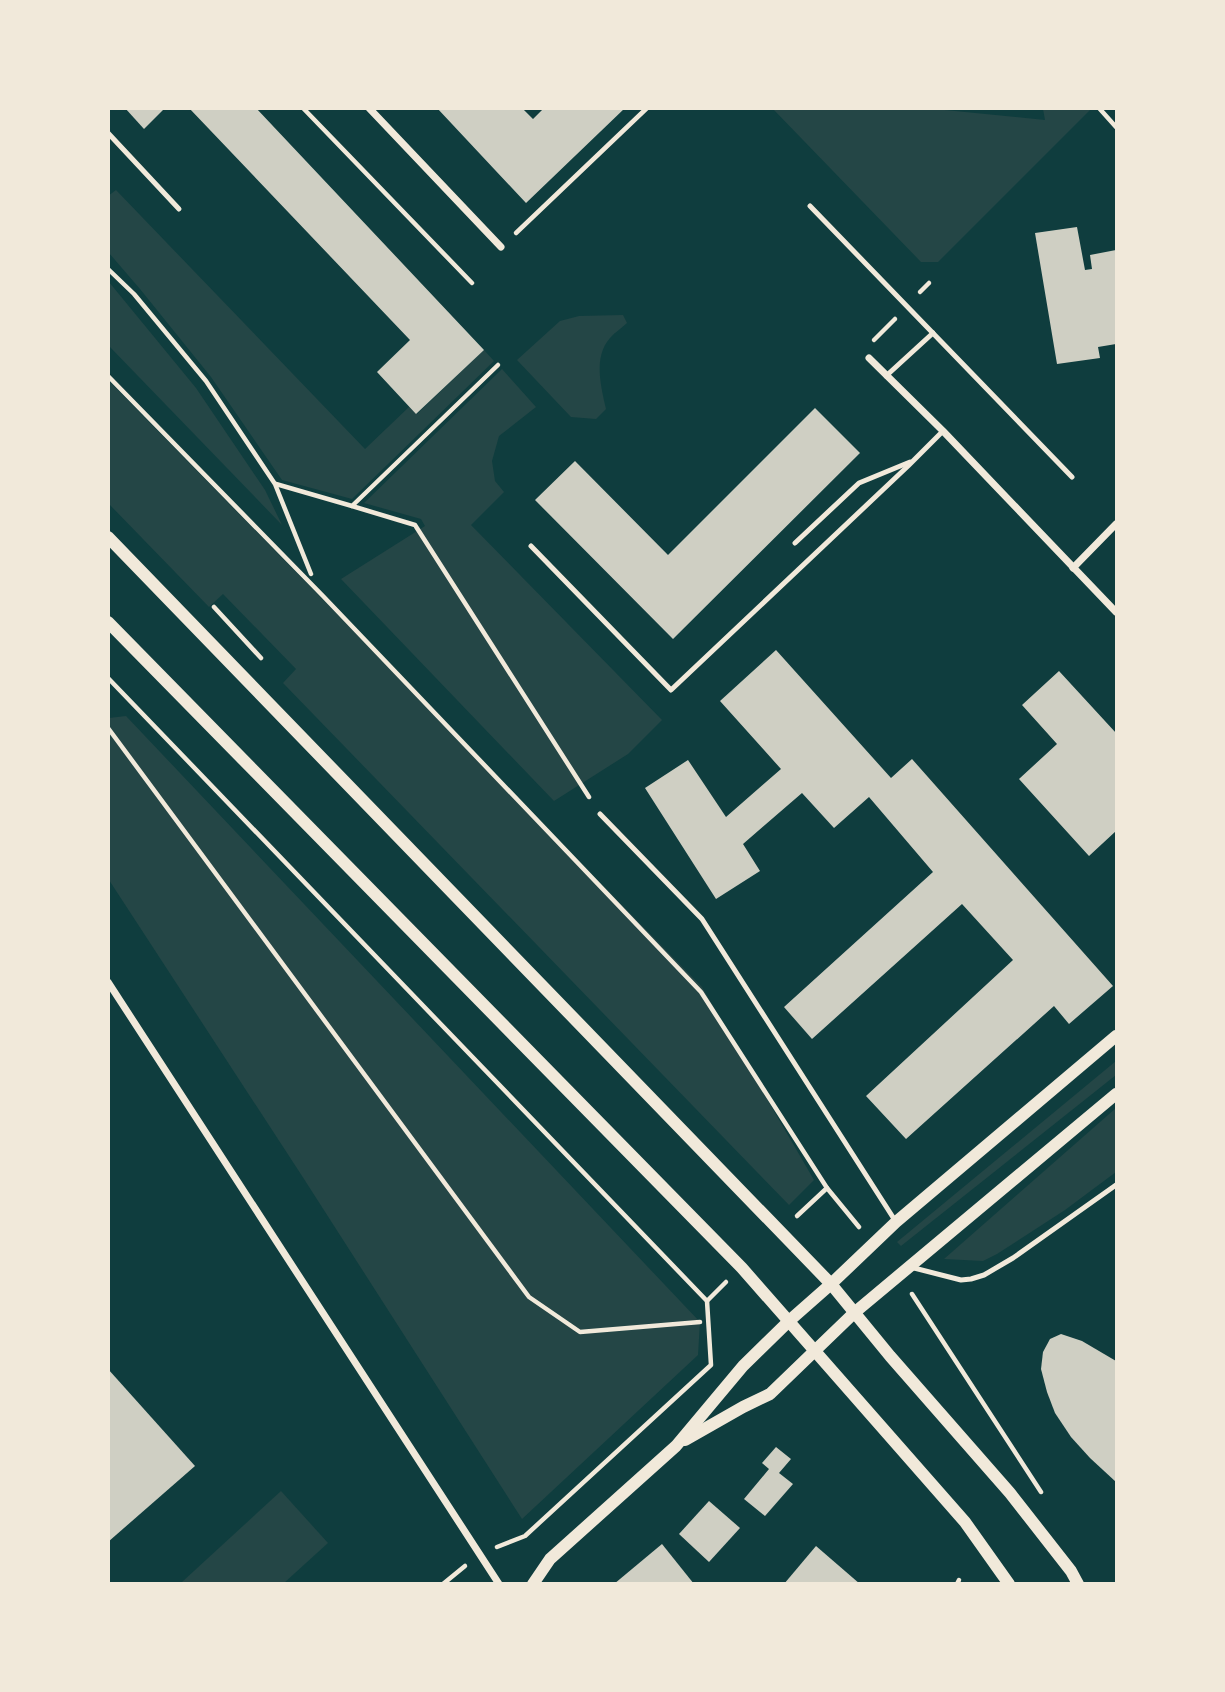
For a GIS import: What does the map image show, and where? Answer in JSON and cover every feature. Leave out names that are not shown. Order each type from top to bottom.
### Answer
[{"type":"street","points":[[369,108],[501,247]]},
{"type":"street","points":[[869,358],[943,431],[1116,612]]},
{"type":"street","points":[[1073,568],[1116,524]]},
{"type":"street","points":[[108,537],[831,1284],[1010,1493],[1078,1584]]},
{"type":"street","points":[[108,622],[742,1268],[965,1522],[1009,1584]]},
{"type":"street","points":[[108,982],[499,1584]]},
{"type":"street","points":[[533,1584],[550,1559],[676,1446],[743,1366],[789,1321],[896,1222],[1116,1036]]},
{"type":"street","points":[[676,1446],[770,1394],[854,1313],[1116,1094]]},
{"type":"lane","points":[[108,133],[179,209]]},
{"type":"lane","points":[[810,206],[1072,477]]},
{"type":"lane","points":[[886,376],[933,333]]},
{"type":"lane","points":[[531,546],[671,690],[943,431]]},
{"type":"lane","points":[[795,543],[859,484],[913,461]]},
{"type":"lane","points":[[600,814],[702,919],[896,1222]]},
{"type":"lane","points":[[910,1267],[961,1280],[984,1275],[1013,1258],[1116,1185]]},
{"type":"path","points":[[303,108],[472,283]]},
{"type":"path","points":[[501,247],[647,108]]},
{"type":"path","points":[[1099,108],[1116,127]]},
{"type":"path","points":[[108,269],[134,293],[206,381],[275,484],[311,574]]},
{"type":"path","points":[[352,506],[498,365]]},
{"type":"path","points":[[108,376],[701,992],[827,1188],[855,1223]]},
{"type":"path","points":[[275,484],[415,525],[589,797]]},
{"type":"path","points":[[214,607],[261,658]]},
{"type":"path","points":[[108,678],[707,1301],[710,1365],[524,1536],[492,1549]]},
{"type":"path","points":[[108,728],[529,1297],[580,1332],[700,1322]]},
{"type":"path","points":[[911,1294],[1023,1464]]},
{"type":"path","points":[[443,1584],[465,1566]]},
{"type":"shaded area","points":[[773,109],[935,109],[1045,120],[1043,109],[1091,109],[938,262],[921,262]]},
{"type":"shaded area","points":[[116,190],[365,449],[409,407],[417,414],[484,350],[494,361],[352,499],[282,480],[211,377],[109,253],[108,196]]},
{"type":"shaded area","points":[[109,282],[196,388],[265,490],[282,525],[109,346]]},
{"type":"shaded area","points":[[623,315],[627,323],[610,338],[602,354],[600,372],[606,409],[596,419],[571,417],[517,360],[560,321],[579,316]]},
{"type":"shaded area","points":[[502,369],[536,407],[499,436],[492,461],[495,481],[504,492],[471,525],[662,720],[628,754],[554,801],[341,579],[425,526],[421,519],[364,503]]},
{"type":"shaded area","points":[[108,380],[702,987],[814,1180],[789,1205],[283,683],[296,669],[223,594],[209,607],[109,504]]},
{"type":"shaded area","points":[[126,716],[700,1322],[698,1355],[522,1519],[109,880],[109,718]]},
{"type":"shaded area","points":[[1116,1061],[1116,1075],[901,1246],[897,1242]]},
{"type":"shaded area","points":[[1116,1108],[1116,1172],[1065,1210],[997,1254],[983,1261],[944,1259]]},
{"type":"shaded area","points":[[281,1491],[328,1543],[284,1583],[182,1582]]},
{"type":"building","points":[[125,108],[165,108],[144,129]]},
{"type":"building","points":[[189,108],[256,108],[484,350],[416,414],[377,372],[410,340]]},
{"type":"building","points":[[437,108],[522,108],[533,119],[544,108],[625,108],[526,203]]},
{"type":"building","points":[[1077,227],[1085,270],[1092,269],[1090,255],[1116,250],[1116,344],[1098,347],[1100,358],[1057,364],[1035,233]]},
{"type":"building","points":[[815,408],[860,453],[673,639],[535,500],[575,461],[668,555]]},
{"type":"building","points":[[776,650],[891,778],[912,759],[1113,986],[1069,1024],[1054,1006],[906,1139],[866,1096],[1013,960],[962,904],[812,1039],[784,1007],[933,872],[869,797],[834,828],[802,793],[743,844],[760,871],[716,899],[645,788],[688,760],[726,817],[781,769],[720,701]]},
{"type":"building","points":[[1059,671],[1116,733],[1116,831],[1089,856],[1019,779],[1057,744],[1022,705]]},
{"type":"building","points":[[1061,1334],[1082,1341],[1116,1361],[1116,1482],[1071,1437],[1055,1413],[1047,1392],[1041,1369],[1043,1352],[1050,1339]]},
{"type":"building","points":[[108,1369],[195,1466],[108,1542]]},
{"type":"building","points":[[776,1447],[791,1459],[779,1473],[793,1484],[765,1516],[744,1499],[769,1469],[762,1463]]},
{"type":"building","points":[[709,1501],[740,1528],[709,1562],[679,1534]]},
{"type":"building","points":[[662,1544],[694,1584],[614,1584]]},
{"type":"building","points":[[816,1546],[860,1584],[784,1584]]}]
